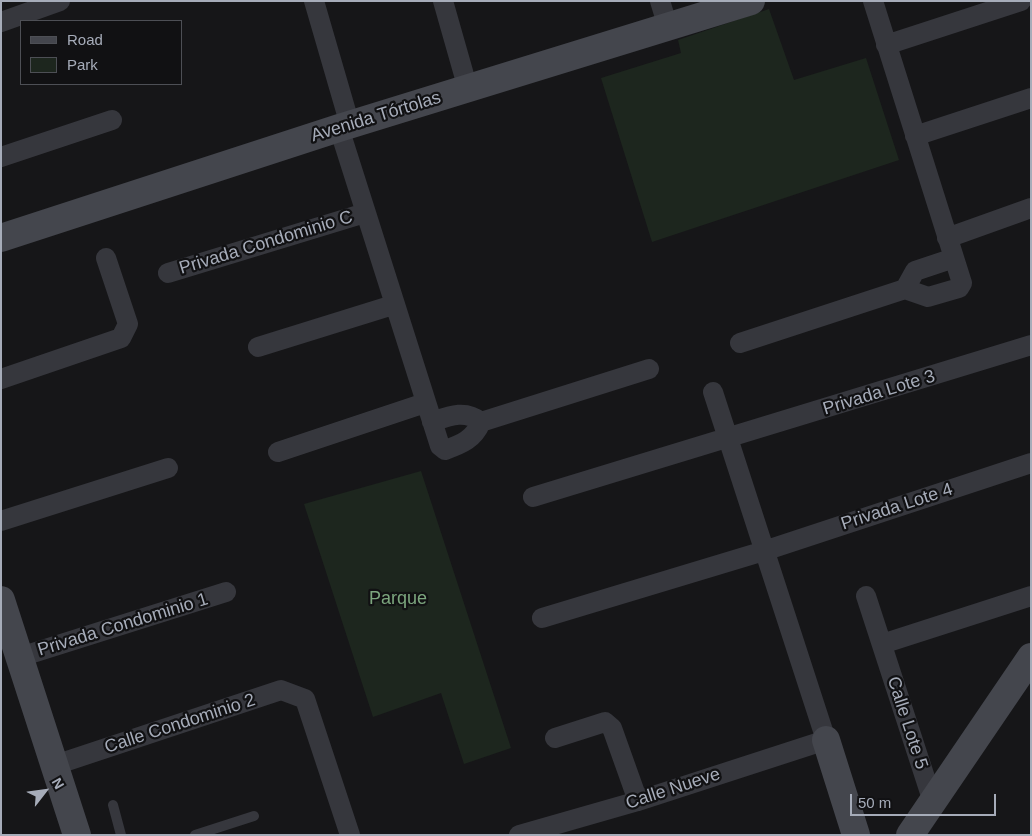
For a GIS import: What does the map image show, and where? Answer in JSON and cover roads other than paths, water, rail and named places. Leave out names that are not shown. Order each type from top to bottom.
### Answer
[{"type":"street","points":[[1,22],[60,1]]},
{"type":"street","points":[[314,1],[365,213],[393,305],[440,446],[445,450],[471,438],[476,433],[481,422],[648,369]]},
{"type":"street","points":[[443,1],[468,89]]},
{"type":"street","points":[[660,1],[668,27]]},
{"type":"street","name":"Avenida Tórtolas","points":[[1,238],[344,126],[751,1]]},
{"type":"street","points":[[740,343],[905,289],[928,298],[959,288],[962,283],[873,1]]},
{"type":"street","points":[[886,44],[1021,1]]},
{"type":"street","points":[[915,136],[1031,98]]},
{"type":"street","points":[[1,157],[112,120]]},
{"type":"street","points":[[947,238],[1031,208]]},
{"type":"street","name":"Privada Condominio C","points":[[168,273],[365,213]]},
{"type":"street","points":[[1,379],[120,338],[128,324],[106,258]]},
{"type":"street","points":[[905,289],[915,271],[954,258]]},
{"type":"street","points":[[258,347],[393,305]]},
{"type":"street","name":"Privada Lote 3","points":[[533,497],[728,440],[1031,346]]},
{"type":"street","points":[[713,392],[856,835]]},
{"type":"street","points":[[278,452],[425,403]]},
{"type":"street","points":[[432,422],[450,416],[466,414],[474,416],[481,422]]},
{"type":"street","name":"Privada Lote 4","points":[[542,618],[764,551],[1031,463]]},
{"type":"street","points":[[1,521],[168,468]]},
{"type":"street","name":"Privada Condominio 1","points":[[20,657],[226,592]]},
{"type":"street","name":"Calle Lote 5","points":[[866,596],[933,802]]},
{"type":"street","points":[[882,644],[1031,596]]},
{"type":"street","points":[[1,600],[78,835]]},
{"type":"street","points":[[910,835],[1031,657]]},
{"type":"street","name":"Calle Condominio 2","points":[[55,765],[281,690],[305,699],[350,835]]},
{"type":"street","points":[[555,738],[605,722],[612,728],[638,801]]},
{"type":"street","name":"Calle Nueve","points":[[519,835],[638,801],[826,740]]},
{"type":"lane","points":[[113,805],[122,835]]},
{"type":"lane","points":[[194,835],[254,816]]},
{"type":"park label","name":"Parque","points":[[398,599]]}]
